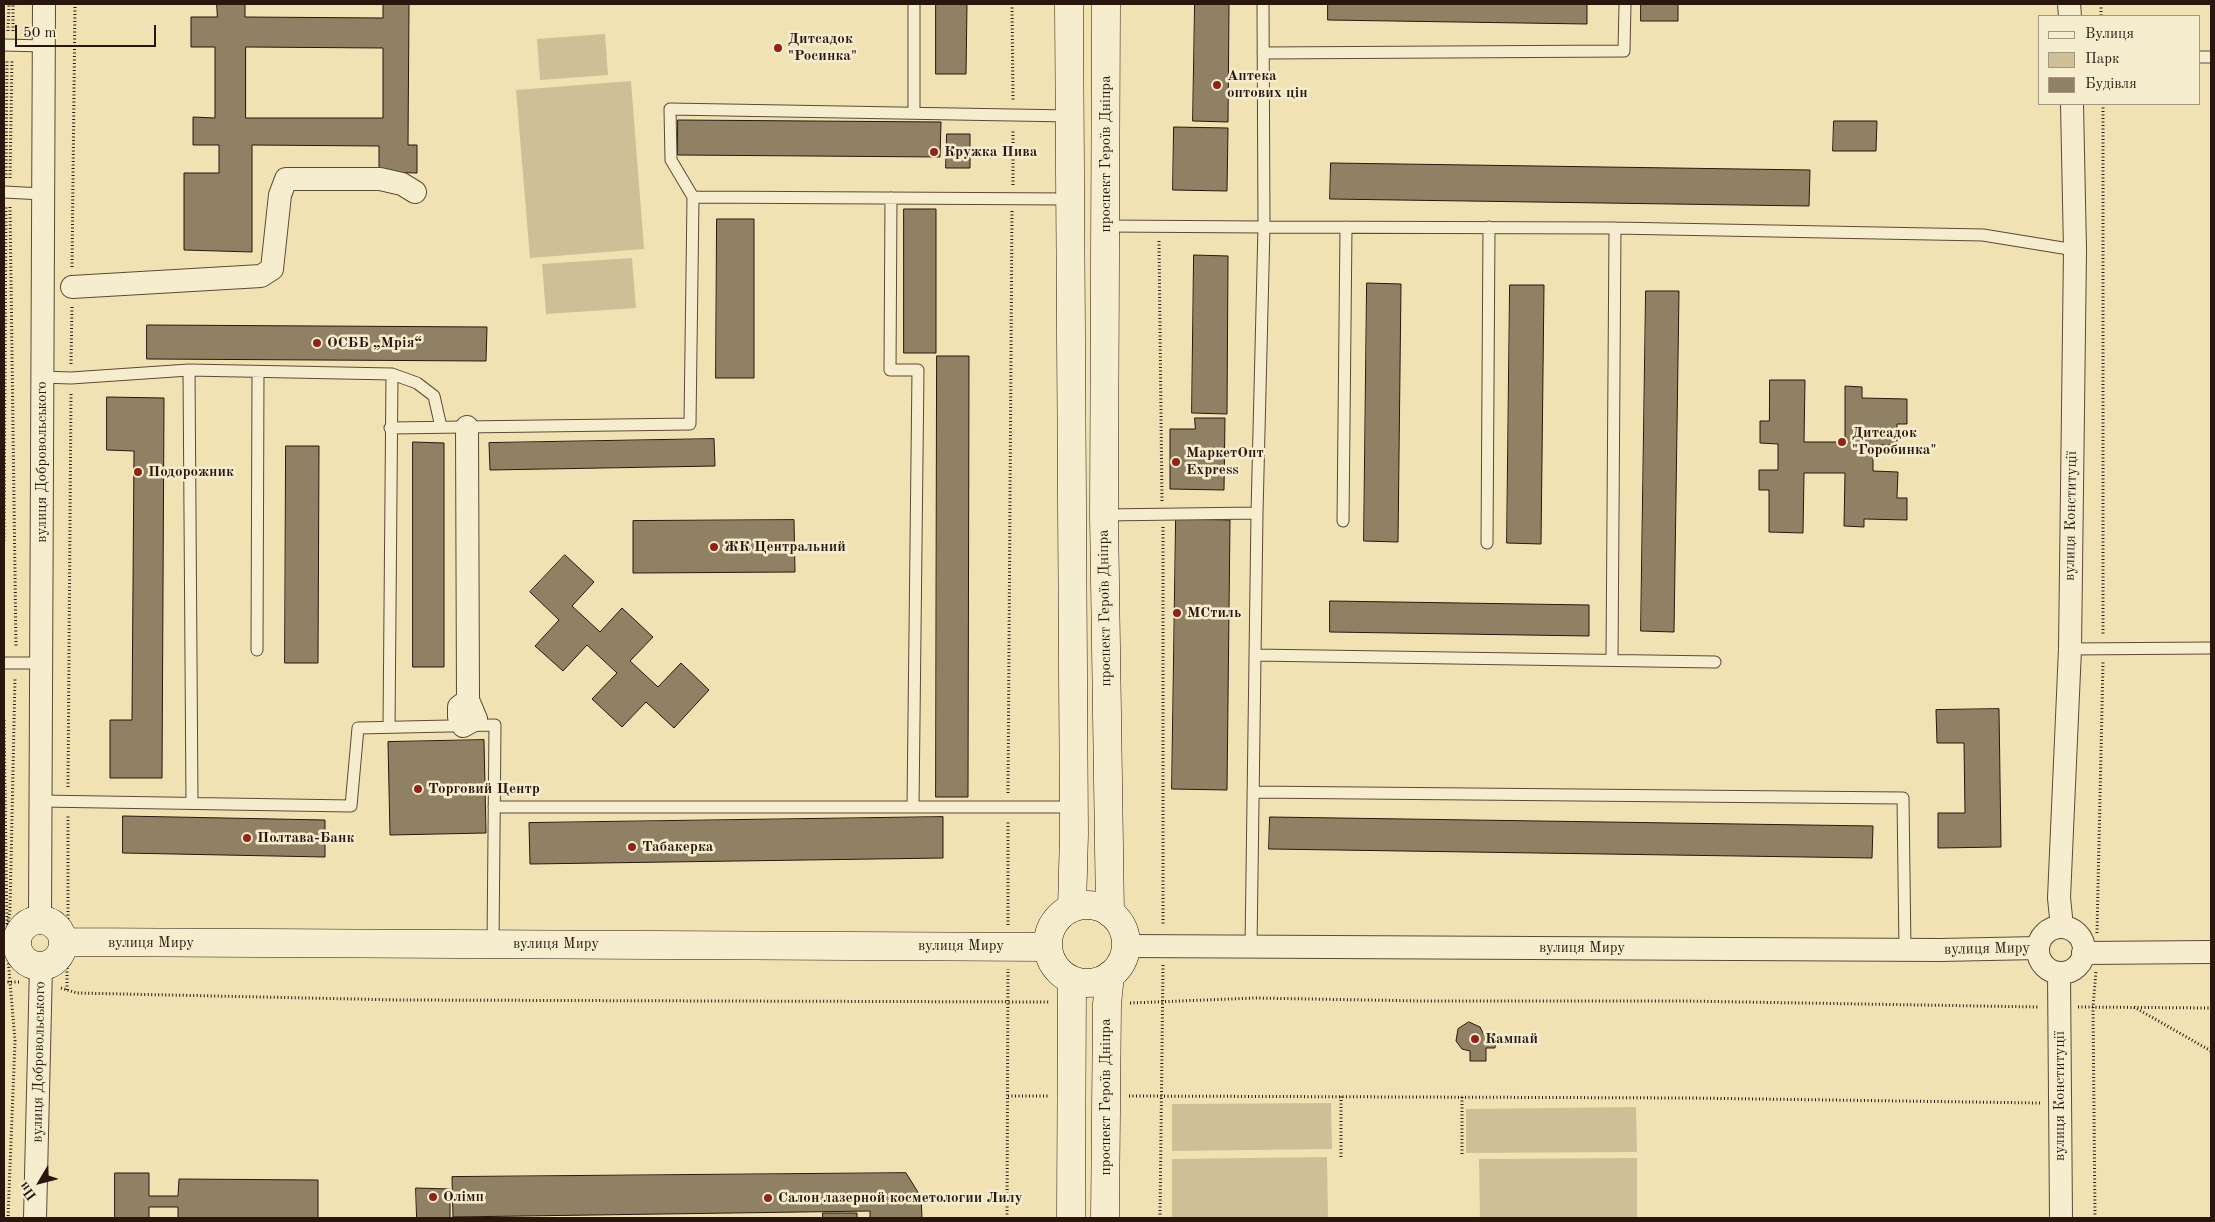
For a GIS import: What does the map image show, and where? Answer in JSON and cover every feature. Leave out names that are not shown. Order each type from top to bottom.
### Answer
[{"type":"street","name":"вулиця Добровольського","points":[[40,920],[44,4]]},
{"type":"street","points":[[1069,4],[1072,908]]},
{"type":"street","name":"проспект Героїв Дніпра","points":[[1106,4],[1104,515],[1110,912]]},
{"type":"street","name":"вулиця Конституції","points":[[2062,927],[2059,898],[2070,649],[2075,250],[2072,105]]},
{"type":"street","points":[[72,287],[261,276],[272,269],[280,195],[286,179],[380,180],[402,184],[415,192]]},
{"type":"street","points":[[1070,302],[1105,304]]},
{"type":"street","points":[[463,726],[459,717],[459,707],[468,700],[467,427]]},
{"type":"street","points":[[1085,905],[1098,906],[1110,912],[1119,922],[1126,946],[1118,968],[1110,975],[1090,983],[1072,980],[1059,971],[1051,960],[1048,947],[1049,935],[1054,924],[1062,914],[1072,908],[1085,905]]},
{"type":"street","points":[[40,920],[54,925],[65,942],[54,961],[41,966],[27,962],[18,950],[8,945],[27,924],[40,920]]},
{"type":"street","points":[[2062,927],[2076,933],[2083,945],[2084,953],[2078,966],[2059,973],[2046,967],[2041,962],[2038,948],[2043,935],[2055,928],[2062,927]]},
{"type":"street","name":"вулиця Миру","points":[[65,942],[1048,947]]},
{"type":"street","name":"вулиця Миру","points":[[1126,946],[1906,950],[2038,948]]},
{"type":"street","points":[[2084,953],[2211,952]]},
{"type":"street","name":"вулиця Добровольського","points":[[35,1218],[41,966]]},
{"type":"street","name":"вулиця Конституції","points":[[2059,973],[2061,1218]]},
{"type":"street","name":"проспект Героїв Дніпра","points":[[1106,1218],[1107,1004],[1110,975]]},
{"type":"street","points":[[1071,1218],[1072,980]]},
{"type":"lane","points":[[914,4],[914,114]]},
{"type":"lane","points":[[1251,947],[1256,513],[1264,227],[1263,4]]},
{"type":"lane","points":[[1263,53],[1624,51],[1624,4]]},
{"type":"lane","points":[[8,45],[44,46]]},
{"type":"lane","points":[[390,428],[690,424],[693,197],[671,160],[670,109],[1069,116]]},
{"type":"lane","points":[[6,192],[43,194]]},
{"type":"lane","points":[[693,197],[1070,199]]},
{"type":"lane","points":[[891,198],[890,370],[918,370],[913,807]]},
{"type":"lane","points":[[1106,226],[1615,228],[1983,235],[2075,250]]},
{"type":"lane","points":[[1343,521],[1346,227]]},
{"type":"lane","points":[[1487,543],[1489,227]]},
{"type":"lane","points":[[1612,659],[1615,228]]},
{"type":"lane","points":[[42,377],[71,378],[189,370],[392,374],[417,383],[434,396],[441,427]]},
{"type":"lane","points":[[189,370],[192,803]]},
{"type":"lane","points":[[257,650],[258,372]]},
{"type":"lane","points":[[389,727],[390,428],[392,374]]},
{"type":"lane","points":[[1104,515],[1256,513]]},
{"type":"lane","points":[[2070,649],[2211,648]]},
{"type":"lane","points":[[1255,655],[1715,662]]},
{"type":"lane","points":[[10,663],[42,663]]},
{"type":"lane","points":[[41,801],[351,806],[358,728],[494,725],[493,944]]},
{"type":"lane","points":[[1253,792],[1903,798],[1906,950]]},
{"type":"lane","points":[[494,807],[1073,807]]},
{"type":"path","points":[[4,541],[9,4]]},
{"type":"path","points":[[8,45],[13,4]]},
{"type":"path","points":[[67,990],[65,942],[75,4]]},
{"type":"path","points":[[1007,1218],[1013,199],[1012,4]]},
{"type":"path","points":[[6,192],[10,663],[10,910],[8,945]]},
{"type":"path","points":[[1159,242],[1163,514],[1163,946],[1160,1218]]},
{"type":"path","points":[[4,720],[8,945],[15,1041],[8,1218]]},
{"type":"path","points":[[2132,1006],[2211,1051]]},
{"type":"path","points":[[1008,1096],[1072,1096]]},
{"type":"path","points":[[1106,1096],[1462,1096],[2041,1104]]},
{"type":"path","points":[[1341,1157],[1342,1096]]},
{"type":"path","points":[[1462,1096],[1462,1156]]},
{"type":"green space","points":[[605,34],[608,75],[540,80],[537,39]]},
{"type":"green space","points":[[631,81],[644,249],[530,258],[516,90]]},
{"type":"green space","points":[[632,258],[636,308],[546,314],[542,264]]},
{"type":"green space","points":[[1331,1103],[1332,1149],[1172,1151],[1172,1104]]},
{"type":"green space","points":[[1636,1107],[1637,1152],[1466,1153],[1466,1109]]},
{"type":"green space","points":[[1327,1157],[1328,1218],[1172,1218],[1172,1159]]},
{"type":"green space","points":[[1637,1158],[1637,1218],[1480,1218],[1479,1159]]},
{"type":"building","points":[[217,4],[245,4],[245,17],[383,18],[383,4],[409,4],[408,145],[417,145],[417,173],[379,172],[379,146],[252,145],[252,252],[184,250],[184,173],[219,173],[219,145],[193,145],[193,117],[215,118],[215,47],[191,47],[191,17],[217,17]],"holes":[[[246,47],[383,48],[383,118],[246,118]]]},
{"type":"building","points":[[936,4],[967,4],[966,74],[936,74]]},
{"type":"building","points":[[1195,4],[1229,4],[1228,122],[1193,121]]},
{"type":"building","points":[[1328,4],[1587,4],[1587,24],[1328,20]]},
{"type":"building","points":[[1641,4],[1678,4],[1678,21],[1641,21]]},
{"type":"building","points":[[678,120],[941,122],[940,157],[678,155]]},
{"type":"building","points":[[1834,121],[1877,121],[1876,151],[1833,151]]},
{"type":"building","points":[[1174,127],[1228,128],[1227,191],[1173,190]]},
{"type":"building","points":[[947,134],[970,134],[970,168],[946,168]]},
{"type":"building","points":[[1331,163],[1810,170],[1809,206],[1330,199]]},
{"type":"building","points":[[904,209],[936,209],[936,353],[904,353]]},
{"type":"building","points":[[717,219],[754,219],[754,378],[716,378]]},
{"type":"building","points":[[1194,255],[1228,256],[1227,414],[1192,413]]},
{"type":"building","points":[[1367,283],[1401,284],[1398,542],[1364,541]]},
{"type":"building","points":[[1510,285],[1544,285],[1541,544],[1507,543]]},
{"type":"building","points":[[1646,291],[1679,291],[1674,632],[1641,631]]},
{"type":"building","name":"ОСББ „Мрія“","points":[[147,325],[487,327],[486,361],[147,359]]},
{"type":"building","points":[[937,356],[969,356],[968,797],[936,797]]},
{"type":"building","points":[[1770,380],[1805,380],[1804,442],[1845,442],[1845,386],[1862,387],[1862,398],[1907,399],[1907,424],[1897,424],[1897,445],[1873,445],[1873,471],[1898,472],[1897,498],[1907,498],[1907,520],[1864,519],[1864,527],[1844,526],[1845,473],[1804,473],[1803,533],[1769,532],[1769,490],[1759,490],[1759,470],[1778,470],[1778,444],[1760,443],[1760,421],[1769,421]]},
{"type":"building","points":[[107,397],[164,398],[162,778],[110,778],[110,720],[132,720],[134,451],[107,450]]},
{"type":"building","points":[[1195,418],[1225,418],[1224,490],[1170,489],[1170,429],[1195,429]]},
{"type":"building","points":[[714,439],[715,466],[490,470],[489,443]]},
{"type":"building","points":[[413,442],[444,443],[444,667],[413,667]]},
{"type":"building","points":[[286,446],[319,446],[318,663],[285,663]]},
{"type":"building","points":[[1176,519],[1230,520],[1227,790],[1172,789]]},
{"type":"building","name":"ЖК Центральний","points":[[794,520],[795,572],[633,573],[633,521]]},
{"type":"building","points":[[565,555],[594,582],[572,606],[600,632],[622,608],[653,637],[630,661],[658,687],[681,663],[709,690],[674,728],[646,702],[622,727],[592,699],[617,673],[587,645],[563,671],[535,646],[559,620],[530,592]]},
{"type":"building","points":[[1330,601],[1589,605],[1589,636],[1330,632]]},
{"type":"building","points":[[1999,709],[2001,847],[1938,848],[1938,813],[1965,813],[1964,743],[1937,743],[1936,710]]},
{"type":"building","points":[[484,740],[486,833],[390,835],[388,742]]},
{"type":"building","points":[[123,816],[325,820],[325,857],[123,853]]},
{"type":"building","points":[[943,817],[943,858],[530,864],[529,823]]},
{"type":"building","points":[[1270,817],[1873,826],[1872,858],[1269,849]]},
{"type":"building","points":[[1469,1022],[1480,1027],[1484,1035],[1496,1035],[1495,1048],[1486,1048],[1486,1061],[1470,1061],[1470,1051],[1462,1049],[1456,1041],[1458,1029]]},
{"type":"building","points":[[115,1173],[149,1173],[149,1196],[178,1196],[179,1179],[318,1180],[318,1218],[178,1218],[178,1207],[149,1207],[149,1218],[115,1218]]},
{"type":"building","points":[[906,1173],[921,1197],[922,1218],[870,1218],[870,1211],[453,1217],[452,1177]]},
{"type":"building","points":[[416,1188],[450,1189],[450,1218],[417,1218]]},
{"type":"building","points":[[823,1213],[857,1213],[857,1218],[823,1218]]},
{"type":"place","name":"Дитсадок \"Росинка\"","points":[[778,48]]},
{"type":"place","name":"Аптека оптових цін","points":[[1217,85]]},
{"type":"place","name":"Кружка Пива","points":[[934,152]]},
{"type":"place","name":"ОСББ „Мрія“","points":[[317,343]]},
{"type":"place","name":"Дитсадок \"Горобинка\"","points":[[1842,442]]},
{"type":"place","name":"МаркетОпт Express","points":[[1176,462]]},
{"type":"place","name":"Подорожник","points":[[138,472]]},
{"type":"place","name":"ЖК Центральний","points":[[714,547]]},
{"type":"place","name":"МСтиль","points":[[1177,613]]},
{"type":"place","name":"Торговий Центр","points":[[418,789]]},
{"type":"place","name":"Полтава-Банк","points":[[247,838]]},
{"type":"place","name":"Табакерка","points":[[632,847]]},
{"type":"place","name":"Кампай","points":[[1475,1039]]},
{"type":"place","name":"Олімп","points":[[433,1197]]},
{"type":"place","name":"Салон лазерной косметологии Лилу","points":[[768,1198]]}]
